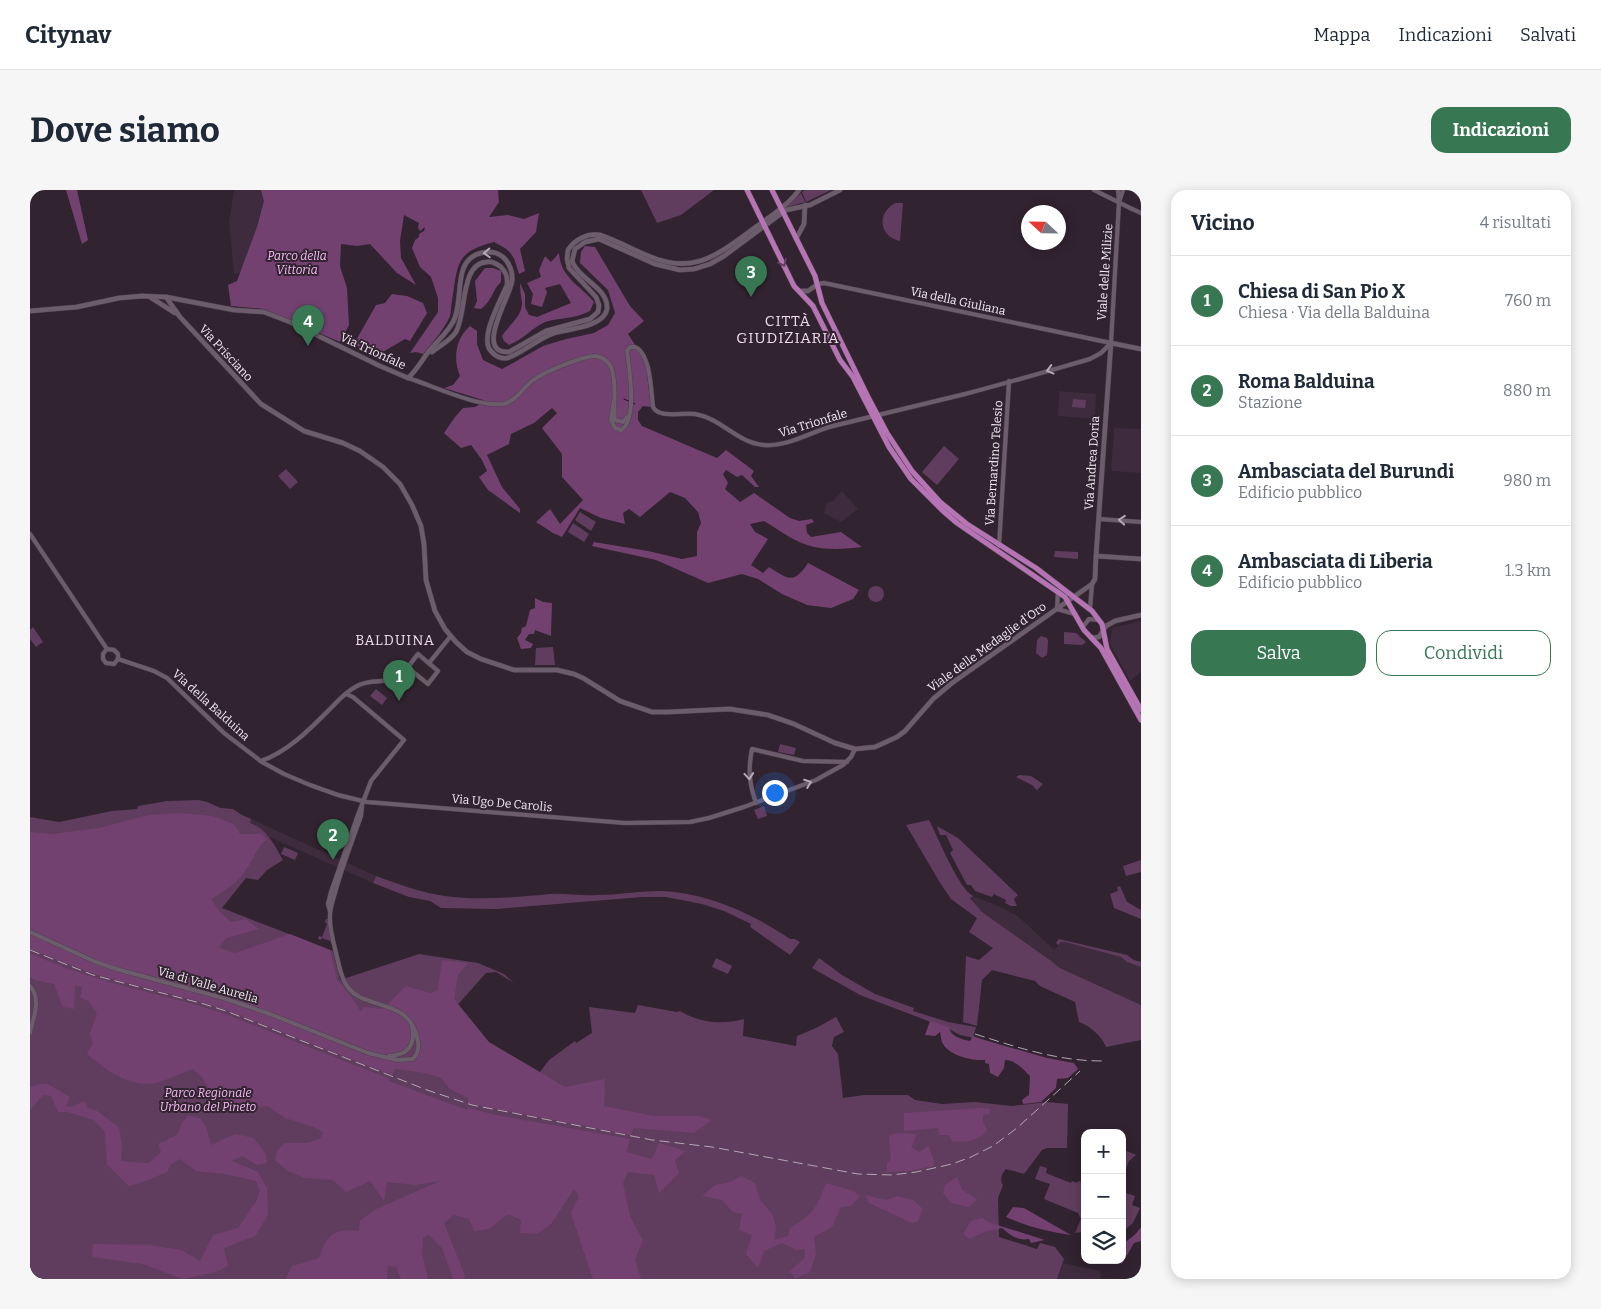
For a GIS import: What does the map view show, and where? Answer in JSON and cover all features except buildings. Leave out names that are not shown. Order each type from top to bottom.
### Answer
[{"type":"main road","points":[[747,190],[798,290],[813,306],[840,360],[851,373],[875,416],[909,467],[933,495],[966,524],[1036,568],[1090,609],[1100,620],[1104,630],[1107,649],[1141,710]]},
{"type":"main road","points":[[772,190],[818,284],[822,303],[886,441],[908,475],[942,510],[986,544],[1058,591],[1068,602],[1082,628],[1101,648],[1141,720]]},
{"type":"main road","points":[[502,302],[493,337],[496,347],[506,352],[514,350],[546,331],[591,319],[599,310],[599,303],[596,297],[568,265],[567,255],[569,248],[576,241],[596,234],[669,268],[686,270],[700,265],[719,254],[764,224],[782,210],[799,190]]},
{"type":"main road","points":[[782,210],[810,205],[840,190]]},
{"type":"main road","points":[[796,239],[804,224],[804,205]]},
{"type":"main road","points":[[408,378],[447,331],[455,318],[463,270],[469,258],[488,252],[496,253],[502,256],[511,269],[509,285],[489,328],[487,341],[494,354],[504,358],[515,355],[546,336],[601,320],[607,309],[606,300],[602,293],[574,271],[572,261],[575,249],[585,242],[597,239],[617,244]]},
{"type":"main road","points":[[639,255],[673,264],[700,265]]},
{"type":"main road","points":[[425,358],[456,332],[462,316],[467,282],[472,269],[484,262],[495,263],[505,273],[509,285]]},
{"type":"main road","points":[[798,290],[808,291],[818,284]]},
{"type":"main road","name":"Via Trionfale","points":[[30,309],[80,306],[123,297],[147,296],[212,307],[267,313],[408,378]]},
{"type":"main road","name":"Via Prisciano","points":[[147,296],[166,306],[180,317]]},
{"type":"main road","name":"Via Prisciano","points":[[166,298],[180,317],[259,402]]},
{"type":"main road","points":[[1110,343],[1141,349]]},
{"type":"main road","name":"Via Andrea Doria","points":[[1092,584],[1095,579],[1110,343]]},
{"type":"main road","name":"Viale delle Medaglie d'Oro","points":[[259,402],[304,431],[344,443],[360,451],[383,467],[400,484],[421,526],[426,580],[430,599],[441,624],[450,637],[467,652],[488,662],[514,670],[557,670],[574,674],[620,702],[644,710],[668,712],[726,709],[759,713],[794,724],[835,743],[855,749],[876,747],[897,737],[908,728],[933,699],[952,683],[1092,584]]},
{"type":"main road","points":[[1096,556],[1141,559]]},
{"type":"main road","points":[[1090,637],[1098,638],[1107,625],[1115,620],[1141,615]]},
{"type":"street","points":[[1094,190],[1141,213]]},
{"type":"street","name":"Viale delle Milizie","points":[[1110,343],[1119,202],[1118,190]]},
{"type":"street","name":"Viale delle Milizie","points":[[1119,202],[1123,190]]},
{"type":"street","name":"Via della Giuliana","points":[[818,284],[824,283],[1110,343]]},
{"type":"street","name":"Via Trionfale","points":[[614,400],[611,418],[615,428],[620,430],[624,428],[628,421],[632,386],[627,351],[634,346],[641,350],[645,357],[649,372],[652,407],[655,411],[661,414],[699,414],[751,442],[762,445],[783,444],[830,427],[968,393],[1090,359],[1101,353],[1110,343]]},
{"type":"street","name":"Via Trionfale","points":[[408,378],[464,398],[491,404],[504,404],[514,398],[539,376],[581,359],[598,356],[606,360],[611,369],[615,420],[624,422],[629,413]]},
{"type":"street","name":"Via Bernardino Telesio","points":[[999,546],[1010,381]]},
{"type":"street","points":[[1099,519],[1141,522]]},
{"type":"street","points":[[30,534],[107,649],[114,650],[118,654],[118,659],[114,664],[106,663],[103,659],[103,654],[107,649]]},
{"type":"street","points":[[1090,609],[1092,584]]},
{"type":"street","points":[[1058,591],[1057,609],[1075,614]]},
{"type":"street","points":[[1082,628],[1088,619],[1100,620]]},
{"type":"street","points":[[429,663],[450,637]]},
{"type":"street","points":[[261,760],[275,756],[288,747],[346,694],[364,683],[394,679],[418,654],[438,671],[428,684],[407,667]]},
{"type":"street","name":"Via della Balduina","points":[[118,659],[154,671],[167,678],[224,733],[261,760]]},
{"type":"street","points":[[346,694],[353,697],[404,740],[373,778],[358,815],[329,900],[335,948],[341,973],[347,987],[361,997],[401,1014],[411,1022]]},
{"type":"street","points":[[756,803],[749,778],[752,749],[802,761],[847,762],[855,749]]},
{"type":"street","name":"Via Ugo De Carolis","points":[[261,760],[284,774],[310,785],[364,801],[643,824],[690,822],[709,818],[756,803],[816,780],[847,762]]},
{"type":"street","name":"Via di Valle Aurelia","points":[[30,932],[96,962],[129,973],[223,998],[270,1014],[358,1049],[398,1060],[414,1058],[419,1047],[416,1031],[411,1022]]},
{"type":"street","points":[[30,986],[36,995],[37,1005],[30,1033]]},
{"type":"street","name":"Via di Valle Aurelia","points":[[382,1056],[398,1055],[408,1050],[413,1034],[411,1022]]},
{"type":"shaded area","points":[[234,190],[268,190],[246,271],[234,274],[229,222]]},
{"type":"shaded area","points":[[1059,391],[1096,394],[1095,419],[1058,416]]},
{"type":"shaded area","points":[[1114,428],[1141,429],[1141,473],[1111,471]]},
{"type":"shaded area","points":[[842,491],[858,509],[841,522],[824,513],[827,503],[833,501]]},
{"type":"shaded area","points":[[1141,621],[1141,672],[1130,681],[1110,644],[1112,628]]},
{"type":"shaded area","points":[[251,819],[376,876],[373,883],[247,827]]},
{"type":"shaded area","points":[[973,896],[1016,915],[1054,950],[1061,942],[1065,942],[1121,957],[1127,962],[1141,967],[1141,1005],[1060,968],[982,912],[970,897]]},
{"type":"shaded area","points":[[1063,1263],[1100,1271],[1101,1279],[1057,1279]]},
{"type":"green space","points":[[66,190],[77,190],[88,240],[82,244]]},
{"type":"green space","name":"Parco della Vittoria","points":[[261,190],[498,190],[499,202],[489,217],[508,215],[524,219],[539,213],[536,232],[520,249],[525,271],[519,274],[511,254],[494,242],[471,251],[460,262],[457,270],[450,316],[445,326],[423,354],[410,353],[438,312],[438,298],[431,277],[420,267],[412,248],[415,240],[424,231],[425,227],[420,231],[418,228],[419,223],[404,215],[400,241],[401,258],[416,285],[397,273],[370,244],[357,246],[341,244],[340,266],[347,288],[349,325],[340,342],[264,309],[231,306],[228,285],[237,281],[257,227],[264,201]]},
{"type":"green space","points":[[641,190],[714,190],[681,215],[657,223]]},
{"type":"green space","points":[[805,190],[831,190],[806,202],[802,192]]},
{"type":"green space","points":[[801,193],[805,202],[787,206]]},
{"type":"green space","points":[[896,203],[903,203],[900,241],[888,235],[884,230],[883,224],[885,212]]},
{"type":"green space","points":[[585,246],[595,247],[630,306],[644,321],[628,334],[646,366],[651,407],[643,406],[638,412],[638,420],[642,426],[717,458],[726,450],[754,471],[751,476],[759,487],[755,487],[742,475],[737,477],[726,470],[723,474],[728,483],[725,489],[740,502],[754,493],[790,518],[799,521],[812,519],[814,522],[806,525],[807,533],[811,537],[841,532],[862,547],[825,549],[814,547],[794,539],[764,521],[750,524],[755,532],[768,539],[751,565],[763,573],[769,567],[791,578],[799,574],[808,563],[859,590],[853,599],[831,608],[807,605],[782,594],[758,579],[742,574],[708,583],[656,560],[592,546],[594,542],[682,559],[697,556],[697,532],[701,523],[698,512],[685,498],[670,492],[640,517],[629,509],[623,513],[625,524],[601,518],[580,508],[562,537],[553,533],[536,522],[550,509],[560,524],[583,500],[562,477],[562,454],[542,428],[557,413],[552,408],[534,423],[511,434],[509,444],[487,455],[502,487],[520,509],[520,513],[488,490],[479,477],[487,471],[482,460],[471,445],[461,448],[444,433],[463,408],[475,407],[484,402],[483,400],[444,388],[453,385],[460,376],[456,363],[458,343],[470,326],[477,331],[477,344],[483,360],[502,369],[543,346],[594,333],[608,325],[615,313],[608,290],[580,263],[581,252]]},
{"type":"green space","points":[[559,253],[560,262],[567,275],[594,302],[590,311],[578,316],[545,322],[509,345],[502,336],[515,320],[522,307],[520,283],[525,294],[525,307],[529,315],[537,317],[571,303],[560,284],[545,288],[547,292],[542,307],[531,304],[533,294],[527,283],[541,277],[539,270],[545,256],[551,262]]},
{"type":"green space","points":[[485,268],[501,271],[501,282],[485,306],[481,309],[474,308],[477,301],[475,281]]},
{"type":"green space","points":[[392,294],[407,296],[423,303],[427,313],[410,341],[405,339],[376,356],[354,344],[376,305],[385,303]]},
{"type":"green space","points":[[1073,399],[1086,400],[1085,408],[1072,407]]},
{"type":"green space","points":[[944,446],[959,459],[937,485],[922,472]]},
{"type":"green space","points":[[286,469],[298,482],[290,489],[278,476]]},
{"type":"green space","points":[[580,512],[596,522],[591,531],[575,520]]},
{"type":"green space","points":[[573,523],[589,534],[584,542],[568,532]]},
{"type":"green space","points":[[1055,551],[1078,552],[1078,559],[1054,557]]},
{"type":"green space","points":[[876,586],[884,594],[876,602],[868,594]]},
{"type":"green space","points":[[535,598],[543,602],[552,603],[551,636],[535,630],[534,634],[529,634],[525,640],[533,644],[531,648],[521,649],[517,638],[522,628],[526,626],[530,610],[535,608]]},
{"type":"green space","points":[[33,627],[43,642],[36,647],[30,639],[30,630]]},
{"type":"green space","points":[[1064,632],[1076,633],[1086,642],[1082,645],[1064,644]]},
{"type":"green space","points":[[1041,636],[1047,638],[1048,641],[1047,655],[1042,658],[1036,653],[1037,640]]},
{"type":"green space","points":[[553,647],[555,665],[535,665],[536,648]]},
{"type":"green space","points":[[376,689],[387,698],[382,705],[370,696]]},
{"type":"green space","points":[[780,744],[796,748],[794,755],[778,752]]},
{"type":"green space","points":[[1019,775],[1031,776],[1043,784],[1037,790],[1032,785],[1016,777]]},
{"type":"green space","name":"Parco Regionale Urbano del Pineto","points":[[199,800],[221,808],[233,809],[251,819],[250,823],[266,833],[283,860],[267,870],[258,880],[246,878],[222,908],[333,951],[340,980],[419,954],[478,963],[504,974],[514,983],[496,972],[486,973],[454,1009],[482,1039],[540,1072],[549,1060],[575,1041],[576,1043],[592,1033],[589,1007],[635,1013],[638,1005],[680,1011],[695,1018],[711,1022],[744,1019],[743,1036],[796,1046],[797,1036],[836,1017],[844,1032],[834,1037],[832,1046],[838,1054],[843,1098],[864,1095],[908,1095],[915,1100],[942,1104],[975,1102],[1012,1106],[1047,1102],[1068,1104],[1067,1148],[1047,1148],[1042,1150],[1024,1174],[1006,1169],[1003,1172],[1001,1181],[1003,1185],[998,1198],[999,1237],[1037,1249],[1040,1243],[1055,1247],[1064,1259],[1057,1279],[30,1279],[30,817],[59,822],[112,811],[137,809],[138,806],[167,801]]},
{"type":"green space","points":[[764,806],[767,816],[758,819],[754,810]]},
{"type":"green space","points":[[181,813],[212,816],[234,824],[240,834],[262,834],[267,839],[237,881],[211,899],[219,911],[231,922],[246,919],[259,929],[226,938],[219,948],[235,953],[290,934],[330,950],[337,980],[361,1012],[364,1007],[383,1009],[406,986],[430,993],[438,990],[442,960],[468,963],[458,975],[454,999],[489,1042],[565,1087],[605,1079],[604,1106],[654,1116],[699,1116],[712,1120],[694,1133],[634,1128],[631,1135],[468,1103],[468,1098],[450,1089],[441,1078],[425,1073],[395,1069],[392,1075],[226,1010],[94,974],[30,949],[30,832],[52,834],[99,828],[149,815]],"holes":[[[414,1031],[417,1046],[414,1056],[403,1059],[390,1057],[410,1047]]]},
{"type":"green space","points":[[929,820],[955,873],[967,891],[973,896],[970,898],[982,912],[1060,968],[1141,1005],[1141,1040],[1106,1047],[1102,1039],[1095,1032],[1079,1022],[1075,1002],[1040,986],[1035,981],[992,970],[982,980],[977,1026],[963,1022],[966,956],[979,960],[993,948],[969,932],[977,918],[951,899],[906,825]]},
{"type":"green space","points":[[937,826],[958,838],[1018,895],[1014,899],[1017,906],[1005,903],[1006,900],[994,894],[992,897],[975,891],[971,885],[967,885],[950,853],[953,850],[946,835],[940,835]]},
{"type":"green space","points":[[284,847],[298,853],[295,860],[281,854]]},
{"type":"green space","points":[[1141,860],[1141,872],[1126,876],[1123,866]]},
{"type":"green space","points":[[376,876],[428,893],[471,898],[557,894],[590,895],[652,891],[677,892],[694,895],[728,906],[761,921],[790,939],[800,942],[790,955],[750,927],[751,924],[724,911],[702,904],[666,897],[642,897],[496,909],[441,908],[430,901],[409,897],[373,883]]},
{"type":"green space","points":[[1120,886],[1127,902],[1141,910],[1141,919],[1114,908],[1110,894],[1118,891],[1117,887]]},
{"type":"green space","points":[[328,919],[331,944],[330,941],[322,938],[321,940],[318,939],[319,936],[322,937],[327,924],[325,922]]},
{"type":"green space","points":[[1059,939],[1127,955],[1141,962],[1141,967],[1127,962],[1121,957],[1065,942],[1061,942],[1058,945],[1056,943]]},
{"type":"green space","points":[[30,953],[102,980],[225,1014],[390,1079],[389,1081],[467,1110],[468,1108],[501,1116],[630,1139],[626,1152],[652,1159],[659,1143],[686,1151],[675,1160],[679,1173],[659,1193],[654,1175],[628,1172],[623,1183],[630,1216],[643,1241],[635,1259],[641,1279],[593,1279],[571,1213],[579,1196],[574,1189],[551,1224],[537,1234],[520,1233],[521,1220],[508,1214],[489,1229],[474,1231],[469,1219],[454,1215],[444,1223],[465,1276],[464,1279],[453,1279],[442,1248],[428,1234],[423,1238],[422,1253],[428,1279],[401,1279],[396,1267],[388,1266],[387,1279],[285,1279],[292,1266],[319,1258],[325,1244],[332,1235],[343,1231],[359,1231],[360,1221],[374,1210],[440,1181],[415,1185],[387,1182],[384,1201],[370,1181],[346,1192],[333,1180],[305,1178],[288,1171],[275,1160],[277,1151],[285,1143],[306,1143],[320,1139],[323,1132],[285,1118],[267,1106],[241,1108],[211,1092],[202,1077],[193,1069],[161,1082],[146,1084],[128,1080],[110,1072],[87,1054],[93,1043],[90,1034],[97,1013],[88,1001],[80,997],[82,987],[75,985],[74,1009],[63,1007],[54,984],[30,977]]},
{"type":"green space","points":[[716,958],[732,966],[728,974],[712,967]]},
{"type":"green space","points":[[819,958],[842,975],[875,994],[914,1008],[913,1011],[948,1022],[976,1027],[973,1038],[960,1035],[860,995],[812,968]]},
{"type":"green space","points":[[930,1021],[949,1027],[954,1035],[960,1038],[970,1041],[973,1036],[1047,1058],[1074,1063],[1078,1069],[1068,1078],[1057,1079],[1056,1088],[1041,1102],[1023,1104],[1022,1100],[1029,1095],[1030,1076],[1022,1068],[1015,1063],[1005,1060],[1004,1068],[998,1077],[990,1073],[989,1064],[985,1063],[985,1060],[962,1057],[946,1048],[942,1043],[940,1032],[935,1036],[925,1035]]},
{"type":"green space","points":[[48,1084],[70,1097],[66,1106],[71,1107],[84,1101],[87,1108],[97,1111],[119,1127],[122,1145],[121,1161],[149,1163],[161,1152],[158,1144],[177,1135],[183,1121],[188,1116],[200,1118],[206,1127],[211,1145],[235,1134],[254,1138],[266,1154],[267,1163],[257,1165],[242,1156],[232,1161],[258,1172],[267,1188],[268,1215],[255,1236],[224,1248],[228,1266],[217,1272],[183,1279],[143,1264],[92,1257],[93,1244],[150,1245],[181,1250],[200,1261],[213,1235],[238,1228],[257,1200],[260,1190],[256,1181],[225,1174],[196,1171],[180,1159],[171,1164],[167,1172],[129,1186],[107,1164],[105,1132],[94,1120],[68,1112],[58,1112],[51,1096],[43,1095],[30,1110],[30,1087]]},
{"type":"green space","points":[[990,1109],[990,1114],[983,1115],[983,1122],[987,1130],[976,1139],[952,1141],[949,1135],[939,1135],[938,1128],[904,1131],[904,1113]]},
{"type":"green space","points":[[896,1133],[917,1134],[911,1147],[919,1152],[929,1146],[934,1161],[933,1166],[910,1171],[887,1172],[887,1164],[891,1159],[889,1136]]},
{"type":"green space","points":[[1126,1151],[1136,1155],[1129,1161],[1126,1168]]},
{"type":"green space","points":[[1040,1166],[1047,1168],[1046,1173],[1071,1183],[1072,1181],[1081,1182],[1081,1219],[1078,1213],[1044,1199],[1050,1184],[1035,1179]]},
{"type":"green space","points":[[741,1176],[755,1183],[760,1200],[772,1214],[776,1226],[774,1240],[788,1236],[790,1228],[804,1219],[813,1210],[820,1199],[826,1183],[853,1191],[860,1196],[851,1206],[841,1207],[832,1227],[814,1237],[816,1255],[810,1272],[795,1279],[790,1271],[805,1258],[805,1249],[796,1250],[782,1243],[764,1251],[758,1268],[746,1254],[752,1235],[739,1230],[742,1214],[733,1212],[722,1200],[702,1196],[715,1185],[730,1182]]},
{"type":"green space","points":[[957,1177],[962,1190],[977,1199],[969,1207],[951,1203],[943,1193],[945,1185]]},
{"type":"green space","points":[[1126,1193],[1135,1196],[1132,1205],[1140,1208],[1133,1223],[1126,1229]]},
{"type":"green space","points":[[865,1195],[886,1200],[897,1196],[913,1200],[923,1209],[918,1221],[912,1223],[869,1203]]},
{"type":"green space","points":[[1013,1207],[1024,1208],[1071,1235],[1038,1228],[1006,1217]]},
{"type":"green space","points":[[982,1218],[991,1223],[1045,1240],[1031,1243],[1029,1239],[1017,1238],[1002,1228],[984,1232],[970,1239],[963,1234],[971,1221]]},
{"type":"green space","points":[[1081,1219],[1081,1232],[1075,1233]]},
{"type":"green space","points":[[1141,1227],[1141,1241],[1134,1243],[1126,1257],[1126,1242]]},
{"type":"waterway","points":[[624,399],[635,404]]},
{"type":"railway","points":[[30,950],[93,975],[226,1011],[427,1090],[472,1105],[652,1140],[712,1147],[858,1174],[892,1175],[916,1172],[952,1164],[971,1157],[993,1146],[1017,1128],[1080,1071]]},
{"type":"railway","points":[[975,1034],[1053,1056],[1102,1061]]},
{"type":"place","name":"Ambasciata del Burundi","points":[[751,297]]},
{"type":"place","name":"Ambasciata di Liberia","points":[[308,346]]},
{"type":"place","name":"Chiesa di San Pio X","points":[[399,701]]},
{"type":"place","name":"Roma Balduina","points":[[333,860]]},
{"type":"district","name":"CITTÀ GIUDIZIARIA","points":[[788,330]]},
{"type":"district","name":"BALDUINA","points":[[395,640]]}]
